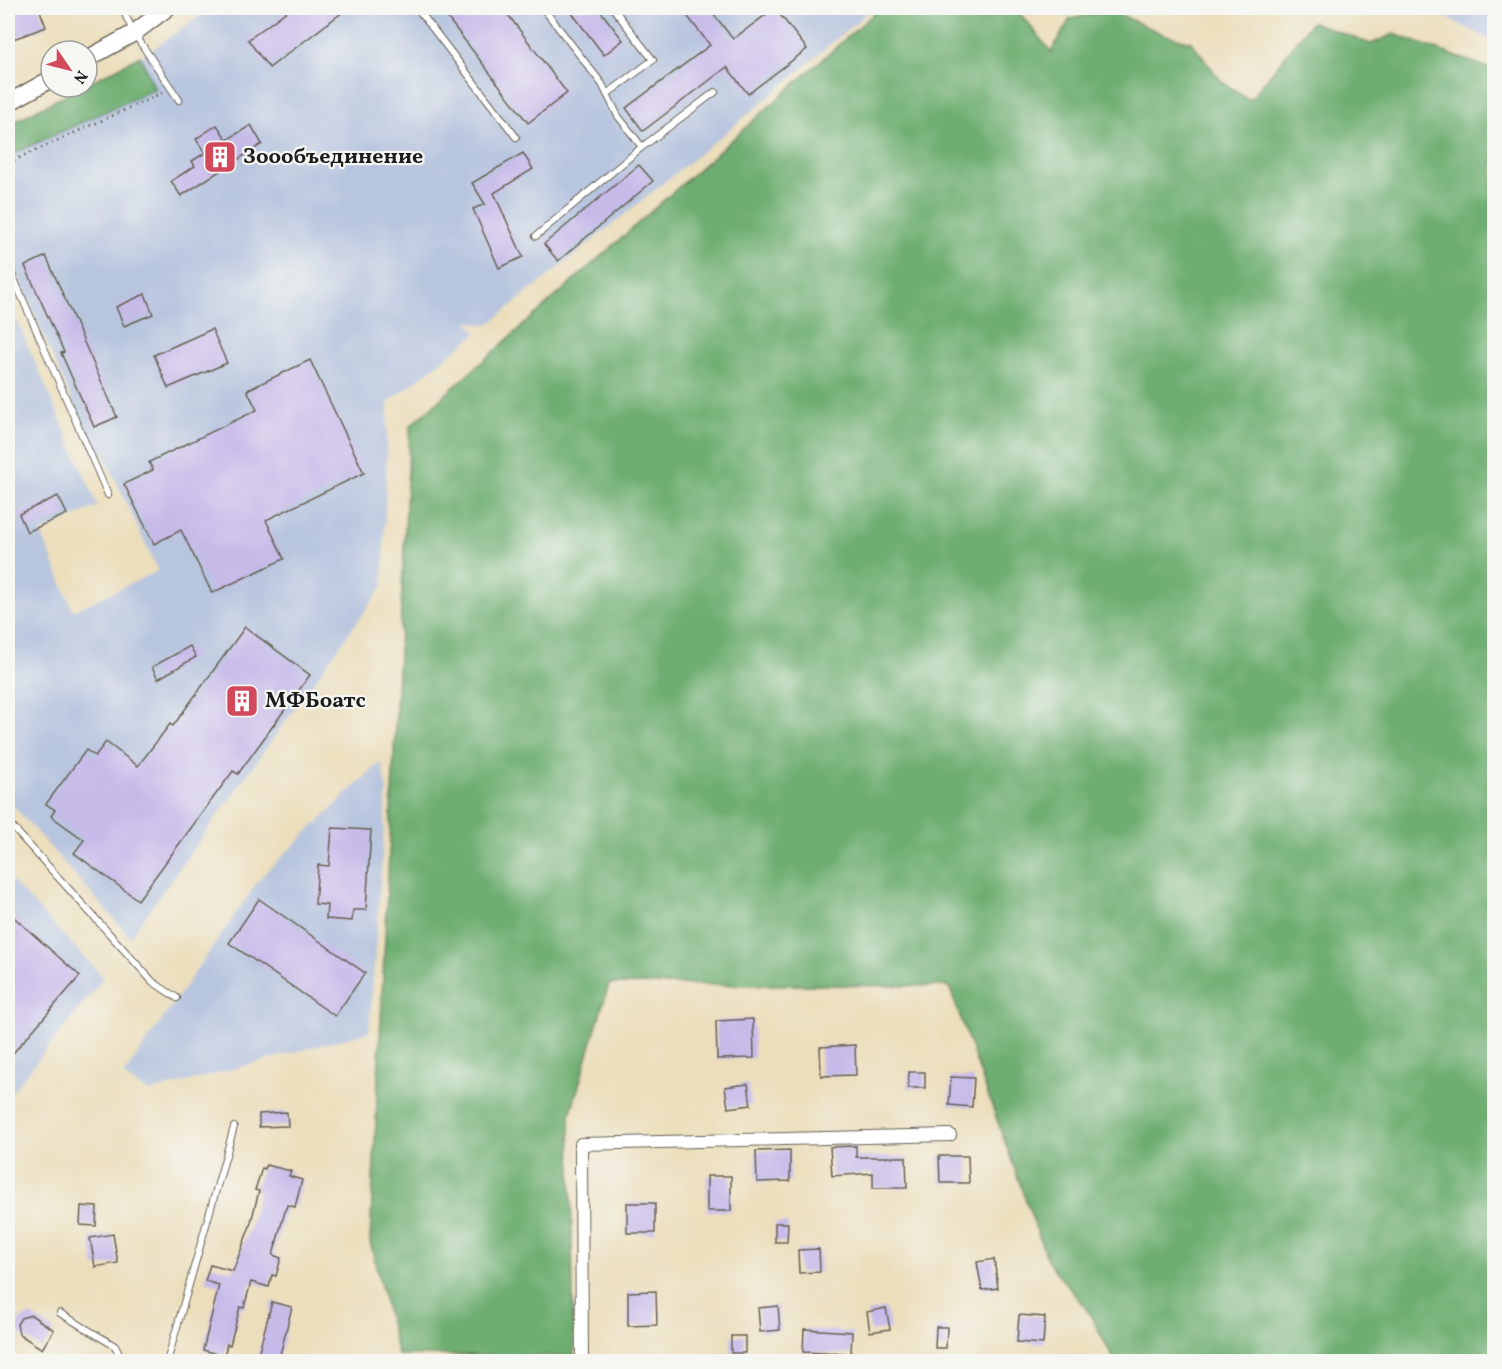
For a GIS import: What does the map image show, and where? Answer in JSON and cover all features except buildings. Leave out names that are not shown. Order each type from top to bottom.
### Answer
[{"type":"street","points":[[99,52],[134,33],[162,9]]},
{"type":"street","points":[[8,103],[39,86]]},
{"type":"street","points":[[582,1362],[581,1144],[950,1134]]},
{"type":"lane","points":[[122,8],[134,33],[179,100]]},
{"type":"lane","points":[[417,8],[516,137]]},
{"type":"lane","points":[[543,8],[607,94],[618,116],[642,147]]},
{"type":"lane","points":[[607,94],[653,60],[613,8]]},
{"type":"lane","points":[[536,236],[642,147],[715,92]]},
{"type":"lane","points":[[8,265],[108,495]]},
{"type":"lane","points":[[8,822],[153,982],[177,998]]},
{"type":"lane","points":[[167,1362],[234,1127]]},
{"type":"lane","points":[[60,1313],[115,1346],[123,1362]]},
{"type":"path","points":[[8,163],[172,88]]},
{"type":"shaded area","points":[[212,8],[873,8],[751,112],[488,325],[468,322],[477,333],[388,403],[383,586],[130,937],[8,800],[8,300],[98,506],[41,532],[73,611],[158,571],[102,451],[95,453],[8,255],[8,146],[16,143],[80,99],[99,99],[99,86]]},
{"type":"shaded area","points":[[1428,8],[1494,8],[1494,42]]},
{"type":"shaded area","points":[[381,761],[387,792],[369,1032],[149,1092],[123,1076],[261,877]]},
{"type":"shaded area","points":[[8,877],[104,978],[8,1097]]},
{"type":"green space","points":[[880,8],[1016,8],[1051,52],[1070,19],[1110,10],[1163,34],[1191,42],[1222,82],[1250,100],[1312,22],[1371,44],[1394,34],[1494,70],[1494,1361],[1115,1361],[1088,1311],[1048,1262],[949,986],[609,984],[570,1115],[574,1356],[398,1355],[370,1242],[410,426]]},
{"type":"green space","points":[[140,56],[155,89],[8,156],[8,125],[57,99],[99,99],[99,78]]},
{"type":"place","name":"Зоообъединение","points":[[220,157]]},
{"type":"place","name":"МФБоатс","points":[[242,701]]}]
